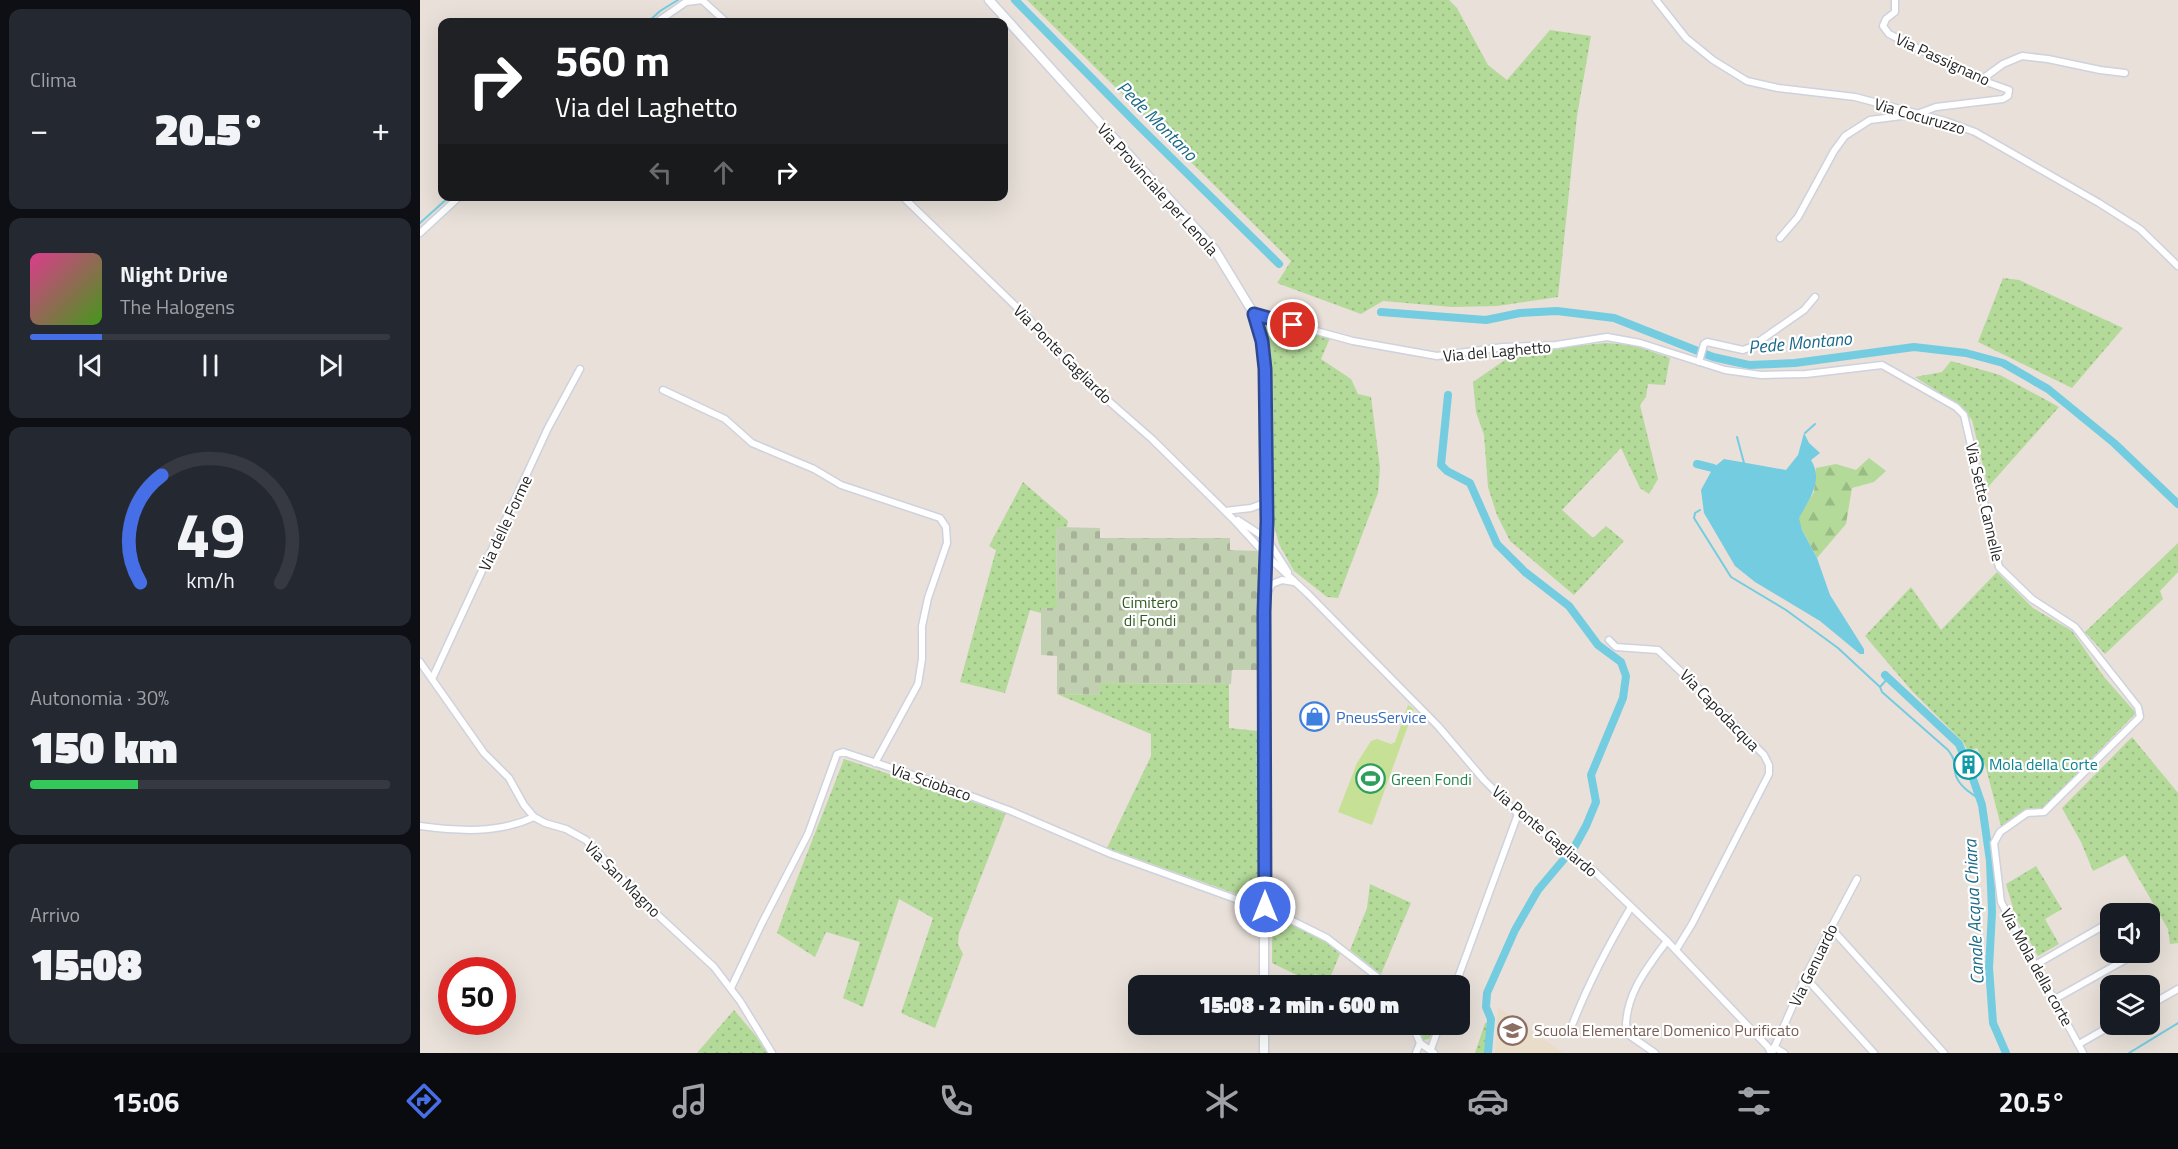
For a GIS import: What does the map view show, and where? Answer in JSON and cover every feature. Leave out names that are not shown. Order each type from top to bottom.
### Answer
[{"type":"main road","name":"Via Provinciale per Lenola","points":[[989,0],[1005,18]]},
{"type":"main road","name":"Via Provinciale per Lenola","points":[[1008,21],[1215,250],[1254,314],[1262,341],[1265,369],[1267,502],[1264,975]]},
{"type":"main road","points":[[1264,1035],[1264,1053]]},
{"type":"street","points":[[662,18],[686,2],[702,0],[722,18]]},
{"type":"street","name":"Via Cocuruzzo","points":[[1656,0],[1686,38],[1713,60],[1747,81],[1778,88],[1855,97],[1945,121],[1996,143],[2140,229],[2178,266]]},
{"type":"street","name":"Via Passignano","points":[[1895,0],[1895,12],[1886,20],[1883,27],[1889,34],[1981,80],[2009,90],[2008,96],[2003,99],[1936,108],[1917,114]]},
{"type":"street","points":[[1981,80],[2003,64],[2022,56],[2125,73]]},
{"type":"street","points":[[1780,238],[1798,217],[1834,151],[1845,136],[1870,120],[1917,114]]},
{"type":"street","points":[[420,233],[455,201]]},
{"type":"street","name":"Via Ponte Gagliardo","points":[[907,201],[1030,320],[1080,376],[1152,439],[1225,511],[1266,555],[1438,726],[1484,780],[1518,814],[1573,854],[1667,940],[1772,1051],[1784,1053]]},
{"type":"street","points":[[1701,361],[1704,344],[1707,342],[1743,350],[1751,347],[1803,310],[1815,297]]},
{"type":"street","name":"Via del Laghetto","points":[[1254,314],[1353,341],[1437,356],[1503,347],[1556,345],[1607,338],[1640,343],[1701,361]]},
{"type":"street","name":"Via Sette Cannelle","points":[[1701,361],[1725,370],[1761,375],[1806,374],[1882,365],[1956,407],[1964,415],[1999,567],[2032,599],[2075,627],[2138,707],[2140,717],[2044,812],[2027,813],[2000,832],[1994,843]]},
{"type":"street","name":"Via delle Forme","points":[[432,679],[548,428],[580,369]]},
{"type":"street","points":[[663,390],[725,419],[752,443],[814,469],[842,485],[934,515],[940,518],[946,527],[947,543],[928,598],[922,626],[922,658],[918,684],[875,763]]},
{"type":"street","points":[[1225,511],[1251,508],[1267,502]]},
{"type":"street","name":"Via Ponte Gagliardo","points":[[1225,511],[1267,539],[1295,582]]},
{"type":"street","points":[[1265,597],[1272,584],[1281,580],[1295,582]]},
{"type":"street","name":"Via Capodacqua","points":[[1609,640],[1616,647],[1658,650],[1764,755],[1769,765],[1769,774],[1692,924],[1676,950]]},
{"type":"street","points":[[420,662],[484,753],[509,778],[524,805],[534,817],[503,827],[476,831],[420,826]]},
{"type":"street","name":"Via Sciobaco","points":[[731,988],[808,834],[837,754],[843,752],[1011,811],[1111,854],[1160,872],[1255,906],[1265,907],[1327,938],[1375,975]]},
{"type":"street","points":[[1459,975],[1518,814]]},
{"type":"street","name":"Via San Magno","points":[[534,817],[566,829],[586,840],[648,906],[714,967],[731,988],[772,1053]]},
{"type":"street","name":"Via Mola della corte","points":[[1994,843],[2001,902],[2083,1053]]},
{"type":"street","name":"Via Genuardo","points":[[1772,1051],[1805,977],[1857,879]]},
{"type":"street","points":[[1574,1023],[1605,951],[1631,907]]},
{"type":"street","points":[[1831,928],[1944,1053]]},
{"type":"street","points":[[2035,965],[2100,928]]},
{"type":"street","points":[[1655,1053],[1626,1033],[1625,1018],[1635,987],[1667,940]]},
{"type":"street","points":[[2055,999],[2119,963]]},
{"type":"street","points":[[1805,977],[1874,1053]]},
{"type":"street","points":[[2160,999],[2178,989]]},
{"type":"street","points":[[2079,1044],[2100,1032]]},
{"type":"street","points":[[1417,1035],[1420,1043],[1433,1051],[1437,1035]]},
{"type":"street","points":[[1416,1053],[1420,1043]]},
{"type":"shaded area","name":"Scuola Elementare Domenico Purificato","points":[[1498,1007],[1563,1053],[1495,1053]]},
{"type":"green space","points":[[1027,0],[1449,0],[1457,8],[1488,65],[1507,80],[1550,30],[1591,36],[1577,116],[1558,297],[1497,306],[1452,307],[1383,301],[1361,314],[1277,283],[1291,261]]},
{"type":"green space","points":[[2003,278],[2019,280],[2123,328],[2072,388],[1978,342]]},
{"type":"green space","points":[[1263,322],[1330,338],[1321,359],[1351,379],[1358,394],[1371,397],[1380,468],[1378,493],[1338,598],[1327,597],[1294,571],[1279,544],[1271,514],[1268,346]]},
{"type":"green space","points":[[1606,343],[1633,345],[1670,358],[1665,385],[1648,384],[1646,397],[1640,405],[1658,479],[1649,494],[1640,488],[1621,448],[1562,510],[1593,538],[1606,526],[1624,541],[1574,595],[1510,541],[1497,515],[1488,487],[1484,435],[1476,412],[1473,382],[1518,351]]},
{"type":"green space","points":[[1951,361],[2000,375],[2059,407],[1988,487],[1972,420],[1959,405],[1915,377],[1942,372]]},
{"type":"green space","points":[[1869,458],[1886,471],[1874,482],[1852,488],[1846,524],[1817,558],[1798,518],[1814,492],[1816,468],[1836,464],[1856,470]]},
{"type":"green space","points":[[1023,482],[1068,521],[1067,527],[1056,527],[1057,608],[1041,608],[1041,613],[1030,610],[1005,693],[960,682],[996,550],[989,546]]},
{"type":"green space","name":"Cimitero di Fondi","points":[[1056,527],[1100,528],[1100,538],[1230,538],[1230,550],[1258,551],[1259,670],[1232,670],[1231,684],[1101,683],[1100,695],[1057,694],[1057,656],[1041,655],[1041,608],[1057,608]]},
{"type":"green space","points":[[2178,543],[2178,572],[2160,591],[2163,599],[2105,654],[2085,632]]},
{"type":"green space","points":[[1997,572],[2033,608],[2072,631],[2104,677],[2136,713],[2043,808],[2026,809],[2001,826],[1986,768],[1977,748],[1968,751],[1963,742],[1912,691],[1865,636],[1911,587],[1941,630]]},
{"type":"green space","points":[[1100,683],[1229,684],[1229,728],[1258,731],[1259,902],[1107,848],[1151,756],[1151,734],[1057,694],[1099,695]]},
{"type":"green space","name":"Green Fondi","points":[[1408,705],[1414,709],[1372,825],[1338,812],[1357,763],[1371,741],[1377,739],[1391,744],[1395,742]]},
{"type":"green space","points":[[2132,737],[2178,793],[2178,943],[2170,944],[2168,929],[2160,915],[2160,903],[2153,903],[2125,855],[2093,871],[2081,842],[2062,808]]},
{"type":"green space","points":[[844,759],[1006,813],[959,933],[958,944],[963,954],[935,1028],[901,1013],[933,918],[899,899],[863,1007],[843,998],[860,942],[826,932],[815,957],[777,933]]},
{"type":"green space","points":[[2036,866],[2062,909],[2045,919],[2059,944],[2038,956],[2016,918],[2006,884]]},
{"type":"green space","points":[[1370,884],[1411,903],[1381,974],[1350,950],[1367,908]]},
{"type":"green space","points":[[1272,915],[1325,941],[1340,954],[1331,975],[1297,975],[1272,963]]},
{"type":"green space","points":[[734,1010],[767,1053],[697,1053]]},
{"type":"green space","points":[[1485,1023],[1489,1023],[1486,1053],[1475,1053]]},
{"type":"green space","points":[[1421,1035],[1431,1035],[1429,1039],[1423,1040]]},
{"type":"water","points":[[1804,433],[1809,443],[1820,453],[1811,460],[1815,467],[1816,482],[1811,497],[1799,518],[1802,530],[1817,558],[1830,595],[1864,649],[1864,654],[1860,654],[1820,621],[1755,582],[1735,566],[1704,513],[1701,490],[1713,468],[1724,459],[1786,470],[1798,455]]},
{"type":"waterway","points":[[652,18],[678,0]]},
{"type":"waterway","name":"Pede Montano","points":[[1015,0],[1279,264]]},
{"type":"waterway","points":[[420,223],[444,201]]},
{"type":"waterway","name":"Pede Montano","points":[[1381,312],[1486,320],[1520,313],[1557,311],[1614,318],[1713,357],[1749,365],[1795,363],[1914,347],[1966,353],[2003,363],[2048,389],[2114,443],[2178,504]]},
{"type":"waterway","points":[[1448,395],[1441,465],[1447,471],[1470,483],[1497,544],[1525,572],[1569,606],[1598,645],[1621,662],[1626,676],[1623,698],[1591,775],[1596,802],[1586,826],[1575,846],[1538,890],[1515,930],[1487,993],[1486,1007],[1491,1019],[1488,1053]]},
{"type":"waterway","points":[[1805,433],[1815,424]]},
{"type":"waterway","points":[[1737,437],[1744,463]]},
{"type":"waterway","points":[[1697,464],[1713,468]]},
{"type":"waterway","points":[[1700,510],[1695,513],[1694,518],[1731,577],[1786,610],[1838,648],[1880,687]]},
{"type":"waterway","name":"Canale Acqua Chiara","points":[[1885,675],[1959,744],[1965,759]]},
{"type":"waterway","points":[[1888,678],[1880,687],[1882,692],[1948,750],[1954,761],[1955,772],[1960,784],[1981,800]]},
{"type":"waterway","name":"Canale Acqua Chiara","points":[[1970,770],[1982,805],[1990,861],[1992,912],[1989,968],[1993,1023],[2006,1053]]},
{"type":"waterway","points":[[2129,1053],[2178,1023]]},
{"type":"place","name":"PneusService","points":[[1315,717]]},
{"type":"place","name":"Mola della Corte","points":[[1968,764]]},
{"type":"place","name":"Green Fondi","points":[[1370,779]]},
{"type":"place","name":"Scuola Elementare Domenico Purificato","points":[[1513,1030]]},
{"type":"route","points":[[1265,907],[1264,612],[1267,521],[1265,369],[1262,341],[1254,314],[1293,325]]}]
